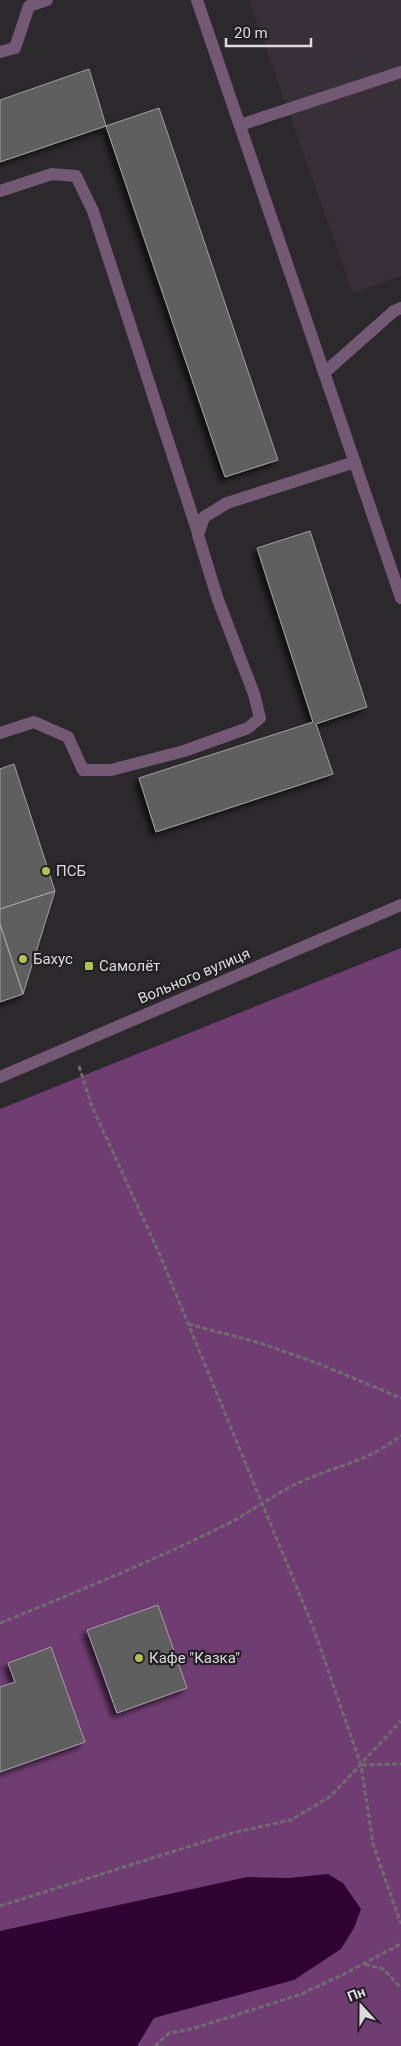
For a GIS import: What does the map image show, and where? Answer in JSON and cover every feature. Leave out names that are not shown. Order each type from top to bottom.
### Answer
[{"type":"street","points":[[0,52],[15,48],[28,3],[48,0]]},
{"type":"street","points":[[197,0],[401,598]]},
{"type":"street","points":[[240,126],[401,72]]},
{"type":"street","points":[[0,191],[52,174],[76,176],[93,211],[218,600],[254,694],[260,718],[248,728],[184,751],[110,770],[83,770],[68,737],[34,722],[0,733]]},
{"type":"street","points":[[324,373],[394,310],[401,308]]},
{"type":"street","points":[[198,533],[204,517],[227,503],[355,462]]},
{"type":"street","name":"Вольного вулиця","points":[[0,1077],[401,905]]},
{"type":"path","points":[[73,1046],[91,1104],[159,1253],[313,1628],[361,1765],[373,1844],[401,1924]]},
{"type":"path","points":[[188,1324],[317,1363],[401,1398]]},
{"type":"path","points":[[0,1622],[93,1585],[221,1527],[261,1502],[299,1483],[367,1457],[401,1435]]},
{"type":"path","points":[[0,1906],[232,1833],[292,1820],[332,1796],[401,1721]]},
{"type":"path","points":[[361,1765],[401,1764]]},
{"type":"path","points":[[155,2046],[169,2033],[188,2030],[299,1995],[365,1964],[401,1944]]},
{"type":"path","points":[[365,1964],[383,1969],[401,1988]]},
{"type":"shaded area","points":[[249,0],[401,0],[401,276],[353,293]]},
{"type":"shaded area","points":[[401,948],[401,2046],[0,2046],[0,1109]]},
{"type":"shaded area","points":[[328,1874],[343,1883],[361,1909],[354,1928],[341,1949],[294,1980],[154,2018],[137,2046],[0,2046],[0,1931],[247,1877],[289,1878]]},
{"type":"building","points":[[89,69],[106,126],[0,162],[0,100]]},
{"type":"building","points":[[159,108],[278,460],[225,477],[106,126]]},
{"type":"building","points":[[310,531],[367,707],[316,724],[333,774],[156,832],[139,778],[313,722],[257,548]]},
{"type":"building","points":[[14,764],[55,891],[0,909],[0,769]]},
{"type":"building","name":"Бахус","points":[[55,891],[23,994],[0,924],[0,909]]},
{"type":"building","points":[[0,924],[23,994],[0,1002]]},
{"type":"building","points":[[158,1605],[187,1688],[117,1713],[87,1630]]},
{"type":"building","points":[[51,1647],[85,1742],[0,1772],[0,1687],[15,1682],[8,1663]]},
{"type":"place","name":"ПСБ","points":[[46,871]]},
{"type":"place","name":"Бахус","points":[[23,959]]},
{"type":"place","name":"Самолёт","points":[[89,966]]},
{"type":"place","name":"Кафе \"Казка\"","points":[[139,1658]]}]
